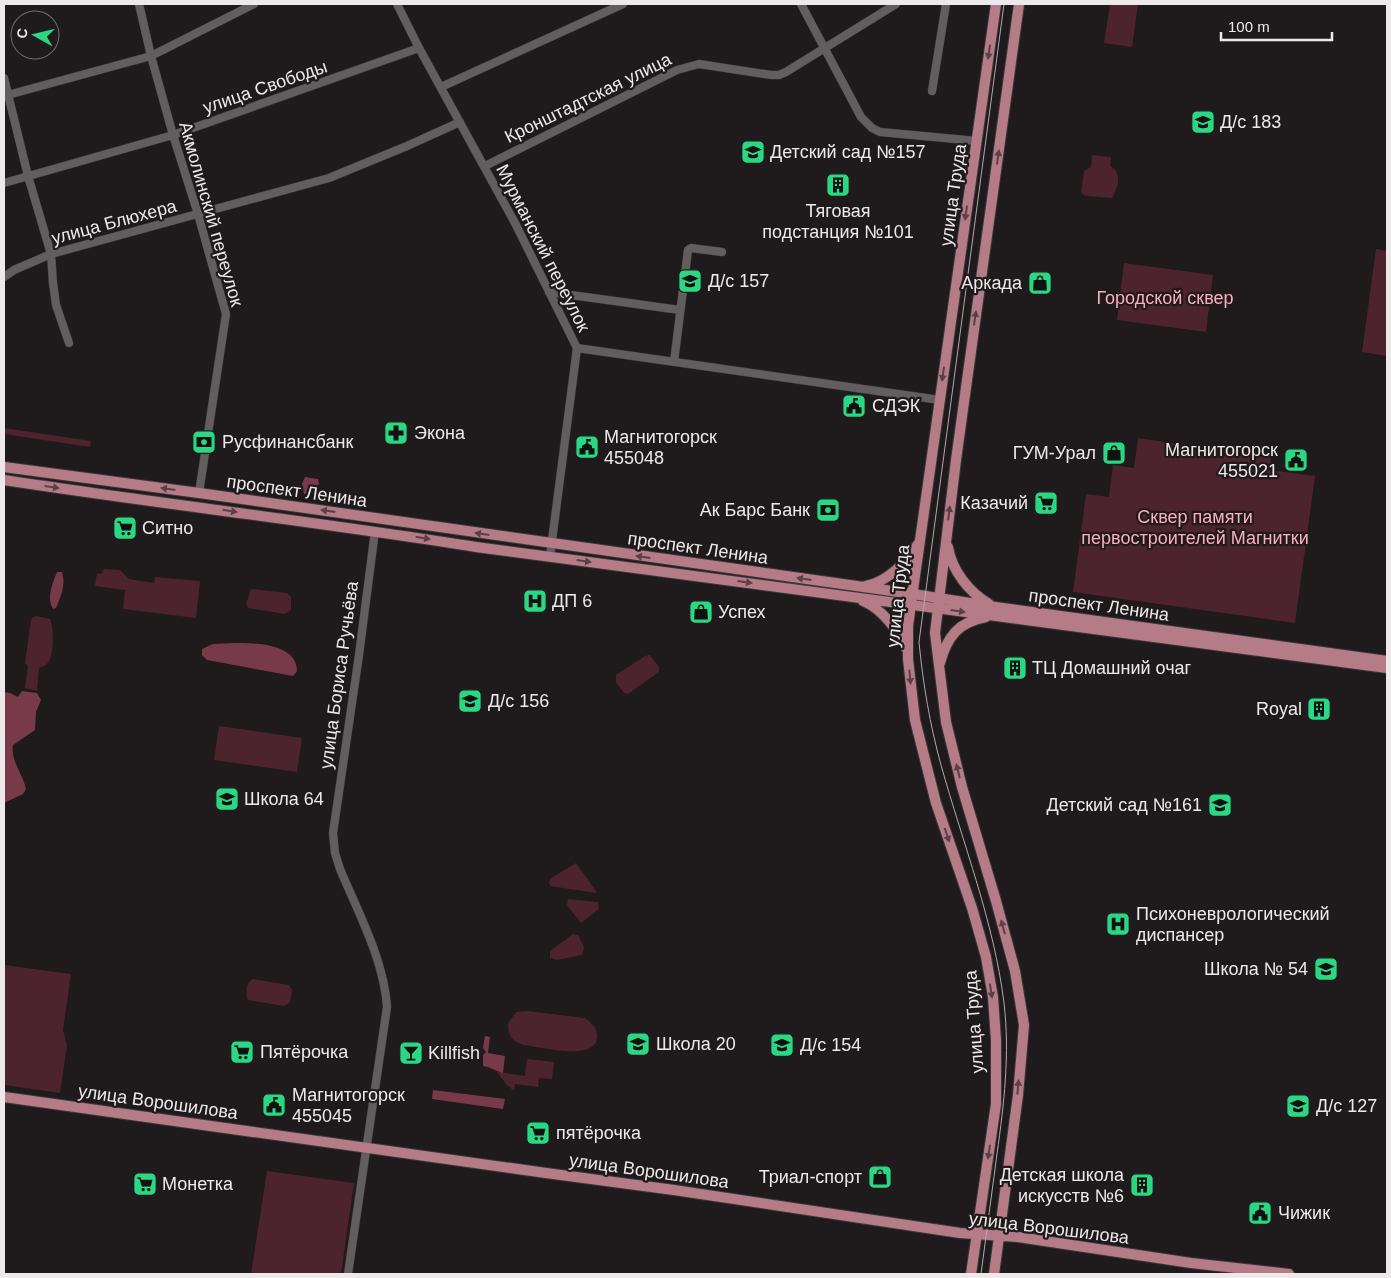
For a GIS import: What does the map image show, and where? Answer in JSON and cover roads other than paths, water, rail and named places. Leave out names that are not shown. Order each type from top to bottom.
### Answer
[{"type":"main road","name":"улица Труда","points":[[971,1274],[996,1104],[996,1040],[992,997],[986,957],[972,908],[936,803],[914,720],[907,652],[912,599],[996,4]]},
{"type":"main road","points":[[994,1274],[1018,1095],[1024,1025],[1015,971],[962,787],[946,722],[935,633],[976,308],[1019,4]]},
{"type":"main road","name":"проспект Ленина","points":[[4,467],[852,586],[938,603],[1387,668]]},
{"type":"main road","name":"проспект Ленина","points":[[4,480],[853,597],[912,599]]},
{"type":"main road","name":"улица Бориса Ручьёва","points":[[375,531],[377,518]]},
{"type":"main road","points":[[939,669],[945,645],[952,634],[975,619],[994,611],[958,574],[950,559],[946,536]]},
{"type":"main road","points":[[852,586],[868,586],[898,568],[912,554],[921,539]]},
{"type":"main road","points":[[853,597],[871,604],[888,620],[902,640],[907,652]]},
{"type":"main road","name":"проспект Ленина","points":[[994,611],[1387,660]]},
{"type":"main road","name":"улица Ворошилова","points":[[4,1098],[556,1175],[657,1187],[952,1232],[1025,1238],[1191,1263],[1289,1274]]},
{"type":"street","name":"Акмолинский переулок","points":[[139,4],[173,135],[198,214],[226,314],[200,493]]},
{"type":"street","points":[[6,95],[151,56],[254,4]]},
{"type":"street","name":"Мурманский переулок","points":[[397,4],[419,48],[485,166],[577,348],[550,556]]},
{"type":"street","points":[[442,87],[623,4]]},
{"type":"street","points":[[801,4],[861,117],[872,128],[880,132],[977,141]]},
{"type":"street","name":"Кронштадтская улица","points":[[485,166],[677,70],[699,64],[779,75],[896,4]]},
{"type":"street","points":[[932,91],[946,4]]},
{"type":"street","name":"улица Свободы","points":[[4,183],[173,135],[419,48]]},
{"type":"street","points":[[4,78],[6,95],[51,254],[56,305],[69,343]]},
{"type":"street","name":"улица Блюхера","points":[[4,277],[14,270],[51,254],[329,178],[460,122]]},
{"type":"street","points":[[674,362],[688,250],[691,248],[722,252]]},
{"type":"street","points":[[550,292],[680,310]]},
{"type":"street","points":[[577,348],[940,400]]},
{"type":"street","name":"улица Бориса Ручьёва","points":[[348,1274],[387,1007],[386,989],[380,965],[340,869],[335,852],[333,833],[375,531]]},
{"type":"tram line","points":[[981,1274],[1004,1098],[1006,1022],[993,943],[933,735],[919,642],[1004,4]]},
{"type":"place","name":"Д/с 183","points":[[1203,122]]},
{"type":"place","name":"Детский сад №157","points":[[753,152]]},
{"type":"place","name":"Тяговая подстанция №101","points":[[838,185]]},
{"type":"place","name":"Д/с 157","points":[[690,281]]},
{"type":"place","name":"Аркада","points":[[1040,283]]},
{"type":"place","name":"СДЭК","points":[[854,406]]},
{"type":"place","name":"Экона","points":[[396,433]]},
{"type":"place","name":"Русфинансбанк","points":[[204,442]]},
{"type":"place","name":"Магнитогорск 455048","points":[[587,447]]},
{"type":"place","name":"ГУМ-Урал","points":[[1114,453]]},
{"type":"place","name":"Магнитогорск 455021","points":[[1296,460]]},
{"type":"place","name":"Казачий","points":[[1046,503]]},
{"type":"place","name":"Ак Барс Банк","points":[[828,510]]},
{"type":"place","name":"Ситно","points":[[125,528]]},
{"type":"place","name":"ДП 6","points":[[535,601]]},
{"type":"place","name":"Успех","points":[[701,612]]},
{"type":"place","name":"ТЦ Домашний очаг","points":[[1015,668]]},
{"type":"place","name":"Д/с 156","points":[[470,701]]},
{"type":"place","name":"Royal","points":[[1319,709]]},
{"type":"place","name":"Школа 64","points":[[227,799]]},
{"type":"place","name":"Детский сад №161","points":[[1220,805]]},
{"type":"place","name":"Психоневрологический диспансер","points":[[1118,924]]},
{"type":"place","name":"Школа № 54","points":[[1326,969]]},
{"type":"place","name":"Школа 20","points":[[638,1044]]},
{"type":"place","name":"Д/с 154","points":[[782,1045]]},
{"type":"place","name":"Пятёрочка","points":[[242,1052]]},
{"type":"place","name":"Killfish","points":[[411,1053]]},
{"type":"place","name":"Магнитогорск 455045","points":[[274,1105]]},
{"type":"place","name":"Д/с 127","points":[[1298,1106]]},
{"type":"place","name":"пятёрочка","points":[[538,1133]]},
{"type":"place","name":"Триал-спорт","points":[[880,1177]]},
{"type":"place","name":"Монетка","points":[[145,1184]]},
{"type":"place","name":"Детская школа искусств №6","points":[[1142,1185]]},
{"type":"place","name":"Чижик","points":[[1260,1213]]},
{"type":"park label","name":"Городской сквер","points":[[1165,298]]},
{"type":"park label","name":"Сквер памяти первостроителей Магнитки","points":[[1195,527]]}]
